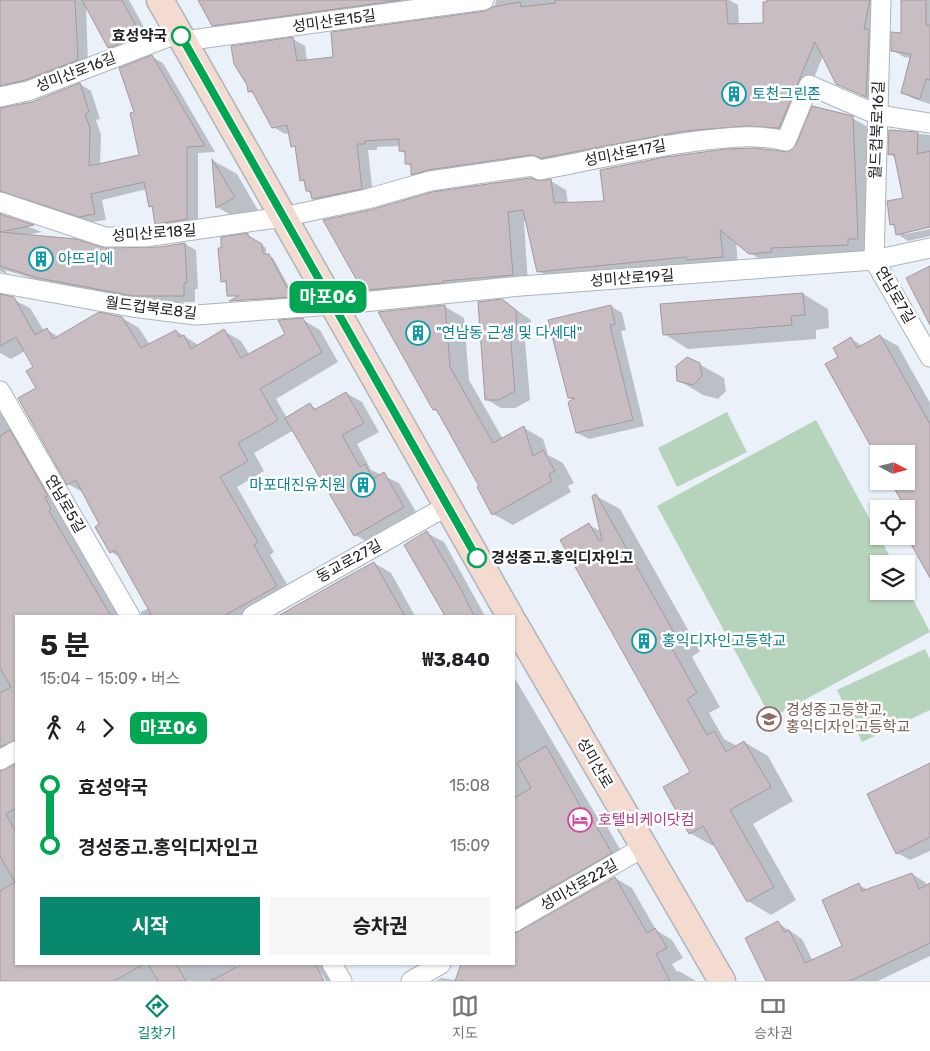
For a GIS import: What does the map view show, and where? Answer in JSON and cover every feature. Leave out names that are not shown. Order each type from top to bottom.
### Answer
[{"type":"street","points":[[160,0],[509,615]]},
{"type":"street","name":"성미산로15길","points":[[182,37],[484,0]]},
{"type":"street","name":"월드컵북로16길","points":[[874,260],[881,0]]},
{"type":"street","name":"성미산로16길","points":[[0,97],[28,91],[182,37]]},
{"type":"street","name":"성미산로17길","points":[[283,217],[368,199],[430,180],[532,166],[540,170],[670,144],[749,136],[786,141],[809,86],[878,115],[930,123]]},
{"type":"street","name":"성미산로18길","points":[[0,202],[112,238],[145,237],[283,217]]},
{"type":"street","name":"성미산로19길","points":[[333,305],[521,286],[874,260],[930,248]]},
{"type":"street","name":"연남로7길","points":[[874,260],[930,357]]},
{"type":"street","name":"월드컵북로8길","points":[[0,283],[181,315],[333,305]]},
{"type":"street","name":"연남로5길","points":[[0,391],[129,615]]},
{"type":"street","name":"동교로27길","points":[[254,615],[447,506]]},
{"type":"street","name":"성미산로","points":[[515,625],[722,981]]},
{"type":"street","points":[[0,760],[15,752]]},
{"type":"street","name":"성미산로22길","points":[[515,921],[644,847]]},
{"type":"street","points":[[333,965],[342,981]]},
{"type":"street","points":[[411,981],[439,965]]},
{"type":"green space","points":[[727,412],[747,452],[677,487],[658,448]]},
{"type":"green space","points":[[816,420],[870,520],[870,545],[884,545],[889,555],[870,555],[870,600],[913,600],[930,632],[771,718],[657,506]]},
{"type":"green space","points":[[925,649],[930,659],[930,710],[862,742],[837,690]]},
{"type":"building","points":[[0,0],[75,0],[78,60],[25,80],[0,86]]},
{"type":"building","points":[[82,0],[122,0],[141,35],[108,48]]},
{"type":"building","points":[[198,0],[401,0],[212,26]]},
{"type":"building","points":[[555,0],[726,0],[728,24],[763,23],[763,2],[767,2],[767,0],[870,0],[864,29],[869,29],[866,97],[836,84],[815,42],[779,128],[746,126],[684,131],[542,158],[530,155],[428,170],[411,175],[411,164],[405,164],[405,151],[399,151],[399,139],[365,141],[365,144],[357,144],[362,189],[312,199],[310,191],[306,191],[304,180],[300,181],[295,146],[291,147],[287,125],[272,128],[252,91],[248,92],[247,85],[234,64],[231,46],[293,37],[297,61],[333,57],[331,32],[486,11],[493,7],[520,2],[521,7],[555,3]]},
{"type":"building","points":[[901,0],[926,0],[926,25],[930,25],[930,80],[926,79],[920,99],[901,93],[911,54],[891,51],[891,32],[901,33]]},
{"type":"building","points":[[152,55],[205,146],[187,147],[187,219],[155,224],[152,206],[149,207],[144,182],[91,194],[95,214],[79,217],[0,191],[0,108],[32,102],[80,83],[89,112],[85,114],[90,128],[89,166],[139,155],[130,113],[134,112],[119,68]]},
{"type":"building","points":[[812,106],[853,116],[858,239],[848,239],[848,245],[771,248],[772,252],[749,254],[720,230],[723,257],[687,260],[686,257],[537,272],[523,210],[508,212],[513,275],[366,290],[364,286],[360,286],[323,220],[370,210],[432,192],[530,178],[541,181],[551,179],[554,203],[604,201],[600,170],[666,157],[727,149],[755,148],[789,152],[796,145]]},
{"type":"building","points":[[889,130],[918,132],[917,154],[930,151],[930,227],[896,235],[894,224],[890,225],[887,201],[903,198],[894,154],[888,155]]},
{"type":"building","points":[[212,159],[235,197],[216,208]]},
{"type":"building","points":[[0,214],[34,225],[0,232]]},
{"type":"building","points":[[0,232],[76,239],[105,248],[160,247],[185,243],[187,283],[184,283],[184,296],[134,296],[38,278],[0,266]]},
{"type":"building","points":[[248,233],[248,236],[262,244],[263,254],[269,254],[292,297],[229,301],[239,296],[227,296],[226,281],[221,282],[218,248],[221,248],[221,237]]},
{"type":"building","points":[[930,266],[930,325],[906,278]]},
{"type":"building","points":[[803,293],[805,315],[791,316],[792,325],[663,335],[660,304]]},
{"type":"building","points":[[0,294],[14,297],[35,335],[47,328],[53,339],[99,312],[122,317],[141,348],[176,330],[180,337],[184,335],[191,349],[224,329],[241,358],[285,334],[278,320],[303,318],[322,352],[260,389],[278,420],[238,443],[248,461],[220,477],[258,542],[254,545],[277,586],[226,615],[151,615],[115,550],[110,553],[95,527],[99,524],[76,480],[67,485],[18,398],[36,388],[26,371],[33,367],[16,337],[0,346]]},
{"type":"building","points":[[502,299],[516,310],[517,331],[510,332],[515,391],[499,400],[485,400],[478,302]]},
{"type":"building","points":[[445,305],[450,367],[493,443],[524,426],[533,456],[543,450],[555,471],[549,474],[552,481],[492,515],[477,487],[479,486],[436,409],[433,410],[378,312]]},
{"type":"building","points":[[611,305],[615,324],[610,325],[633,420],[576,433],[568,402],[575,398],[568,398],[548,320]]},
{"type":"building","points":[[880,335],[930,424],[930,578],[912,545],[915,545],[915,500],[901,500],[895,490],[915,490],[915,445],[870,445],[825,364],[838,357],[833,348],[851,337],[857,348]]},
{"type":"building","points":[[687,357],[700,363],[702,376],[693,385],[677,381],[676,366]]},
{"type":"building","name":"마포대진유치원","points":[[346,392],[364,423],[342,435],[360,467],[365,464],[373,479],[384,472],[404,507],[354,536],[285,418],[310,403],[314,410]]},
{"type":"building","points":[[10,430],[48,496],[45,497],[51,509],[49,511],[110,615],[15,615],[15,740],[0,747],[0,693],[11,687],[0,668],[0,436]]},
{"type":"building","points":[[596,494],[677,638],[669,643],[697,693],[687,699],[707,735],[714,731],[726,752],[744,741],[771,787],[730,810],[774,887],[747,902],[703,826],[689,834],[663,787],[690,772],[560,540],[589,523],[599,541],[602,540],[592,496]]},
{"type":"building","points":[[427,531],[461,589],[474,615],[444,615],[404,545]]},
{"type":"building","points":[[374,562],[404,615],[280,615]]},
{"type":"building","points":[[546,746],[582,809],[585,807],[612,853],[515,908],[515,797],[531,788],[517,763]]},
{"type":"building","points":[[930,763],[930,837],[896,854],[867,794]]},
{"type":"building","points":[[15,764],[15,809],[6,814],[15,830],[15,882],[0,856],[0,771]]},
{"type":"building","points":[[912,873],[919,889],[930,883],[930,943],[850,981],[766,981],[745,938],[778,921],[784,932],[789,930],[805,963],[842,946],[822,900],[859,883],[862,891]]},
{"type":"building","points":[[615,877],[647,933],[655,928],[667,948],[656,954],[670,981],[455,981],[461,965],[515,965],[515,933]]},
{"type":"building","points":[[15,882],[15,965],[142,965],[114,981],[0,981],[0,891]]},
{"type":"building","points":[[149,965],[177,965],[186,981],[158,981]]},
{"type":"building","points":[[240,965],[316,965],[324,981],[211,981]]},
{"type":"bus line","name":"마포06","points":[[181,36],[477,558]]},
{"type":"place","name":"효성약국","points":[[181,36]]},
{"type":"place","name":"토천그린존","points":[[734,94]]},
{"type":"place","name":"아뜨리에","points":[[41,259]]},
{"type":"place","name":"\"연남동 근생 및 다세대\"","points":[[418,333]]},
{"type":"place","name":"마포대진유치원","points":[[363,485]]},
{"type":"place","name":"경성중고.홍익디자인고","points":[[477,558]]},
{"type":"place","name":"홍익디자인고등학교","points":[[644,641]]},
{"type":"place","name":"경성중고등학교, 홍익디자인고등학교","points":[[769,719]]},
{"type":"place","name":"호텔비케이닷컴","points":[[580,820]]}]
